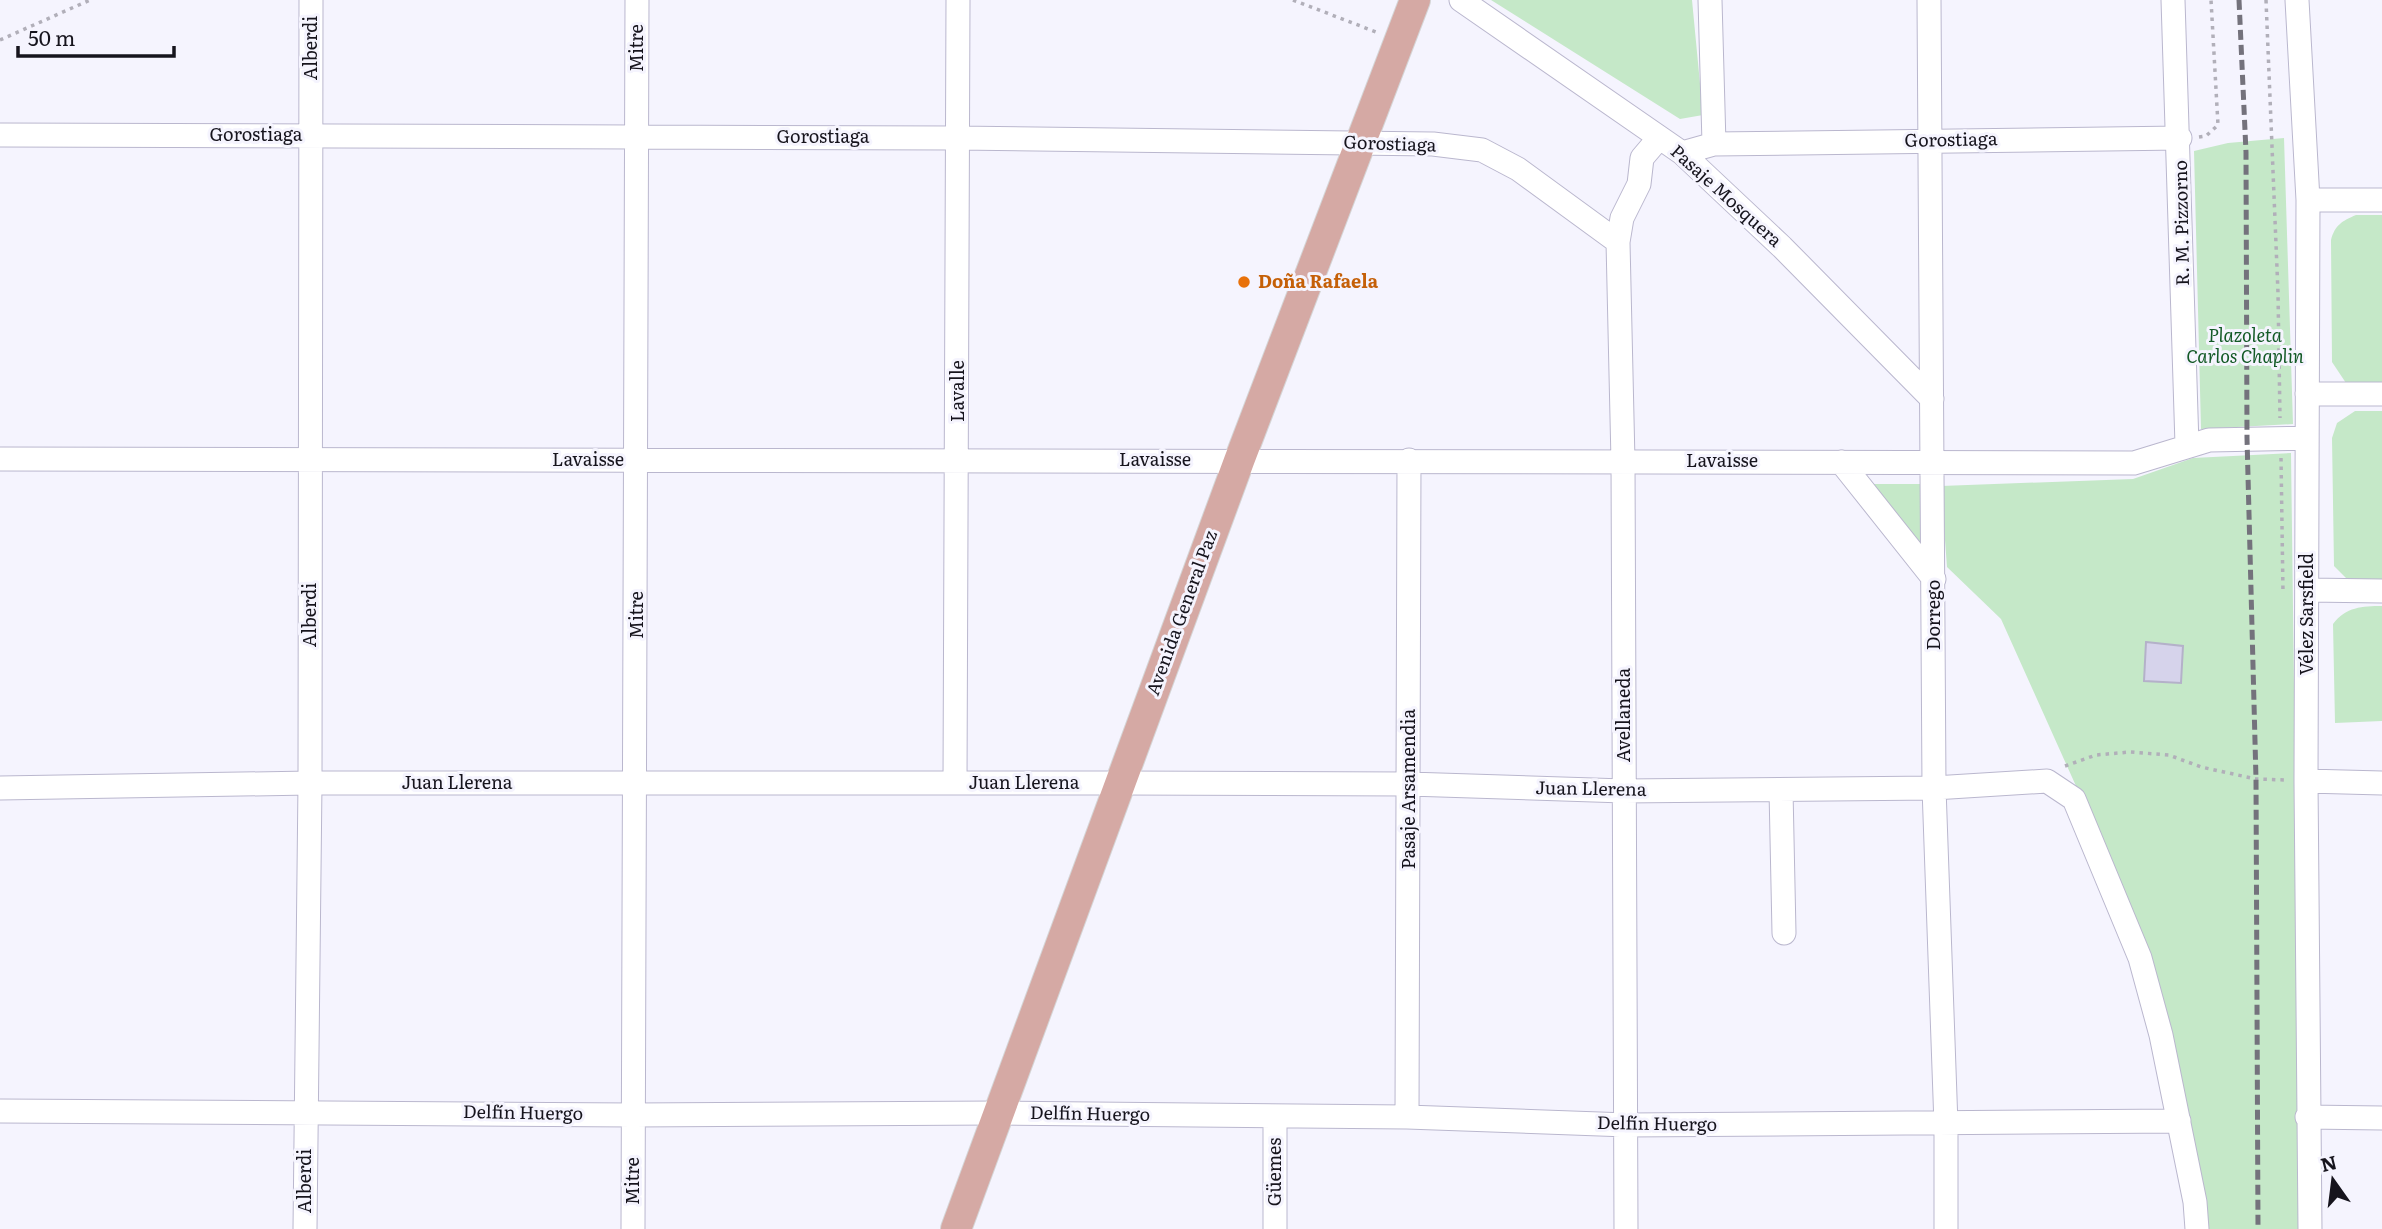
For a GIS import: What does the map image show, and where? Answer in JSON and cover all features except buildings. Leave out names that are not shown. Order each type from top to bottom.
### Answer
[{"type":"main road","name":"Avenida General Paz","points":[[956,1229],[1238,461],[1415,0]]},
{"type":"street","name":"Alberdi","points":[[305,1229],[310,783],[311,0]]},
{"type":"street","name":"Mitre","points":[[633,1229],[637,0]]},
{"type":"street","name":"Lavalle","points":[[955,783],[958,0]]},
{"type":"street","name":"Pasaje Mosquera","points":[[1461,0],[1682,153],[1792,256],[1932,399]]},
{"type":"street","points":[[1710,0],[1714,144]]},
{"type":"street","name":"Dorrego","points":[[1929,0],[1934,788],[1946,1125],[1946,1229]]},
{"type":"street","name":"R. M. Pizzorno","points":[[2173,0],[2180,138],[2187,446]]},
{"type":"street","name":"Vélez Sarsfield","points":[[2297,0],[2308,200],[2308,590],[2296,781],[2310,1229]]},
{"type":"street","name":"Gorostiaga","points":[[0,135],[957,138],[1433,144],[1482,150],[1518,169],[1618,242]]},
{"type":"street","name":"Avellaneda","points":[[1626,1229],[1623,461],[1618,242],[1622,218],[1639,184],[1642,158],[1659,138]]},
{"type":"street","name":"Gorostiaga","points":[[1682,153],[1714,144],[1930,139],[2180,138]]},
{"type":"street","points":[[2308,200],[2382,200]]},
{"type":"street","points":[[2307,394],[2382,394]]},
{"type":"street","name":"Lavaisse","points":[[0,459],[2134,463],[2209,440],[2307,438]]},
{"type":"street","name":"Pasaje Arsamendia","points":[[1407,1117],[1409,460]]},
{"type":"street","points":[[1841,462],[1934,579]]},
{"type":"street","points":[[2308,590],[2382,591]]},
{"type":"street","points":[[2048,781],[2074,799],[2140,958],[2161,1035],[2197,1229]]},
{"type":"street","name":"Juan Llerena","points":[[0,788],[310,783],[1120,783],[1409,784],[1624,791],[1934,788],[2048,781]]},
{"type":"street","points":[[2296,781],[2382,783]]},
{"type":"street","points":[[1781,790],[1784,933]]},
{"type":"street","name":"Delfín Huergo","points":[[0,1111],[633,1115],[998,1113],[1407,1117],[1627,1125],[1946,1125],[2179,1121]]},
{"type":"street","name":"Güemes","points":[[1275,1116],[1275,1229]]},
{"type":"street","points":[[2308,1117],[2382,1118]]},
{"type":"path","points":[[0,40],[90,0]]},
{"type":"path","points":[[1293,0],[1399,41]]},
{"type":"path","points":[[2180,138],[2206,136],[2218,125],[2211,0]]},
{"type":"path","points":[[2266,0],[2278,279],[2283,602]]},
{"type":"path","points":[[2048,781],[2044,768],[2070,766],[2096,755],[2130,752],[2169,755],[2201,767],[2256,779],[2296,781]]},
{"type":"path","points":[[2286,766],[2296,781]]},
{"type":"path","points":[[2286,794],[2296,781]]},
{"type":"green space","points":[[1491,0],[1692,0],[1703,115],[1680,119]]},
{"type":"green space","name":"Plazoleta Carlos Chaplin","points":[[2284,138],[2293,424],[2201,429],[2194,151],[2228,143]]},
{"type":"green space","points":[[2356,215],[2382,215],[2382,386],[2346,383],[2332,362],[2331,240],[2340,224]]},
{"type":"green space","points":[[2355,411],[2382,411],[2382,585],[2350,582],[2334,566],[2332,438],[2337,423]]},
{"type":"green space","points":[[2291,453],[2301,1229],[2206,1229],[2152,970],[2076,786],[2001,619],[1947,567],[1941,486],[2133,479],[2193,458]]},
{"type":"green space","points":[[1871,484],[1921,484],[1921,545]]},
{"type":"green space","points":[[2382,606],[2382,721],[2335,723],[2333,624],[2343,614],[2355,609]]},
{"type":"railway","points":[[2239,0],[2246,152],[2247,438],[2256,779],[2258,1229]]},
{"type":"place","name":"Doña Rafaela","points":[[1244,282]]}]
